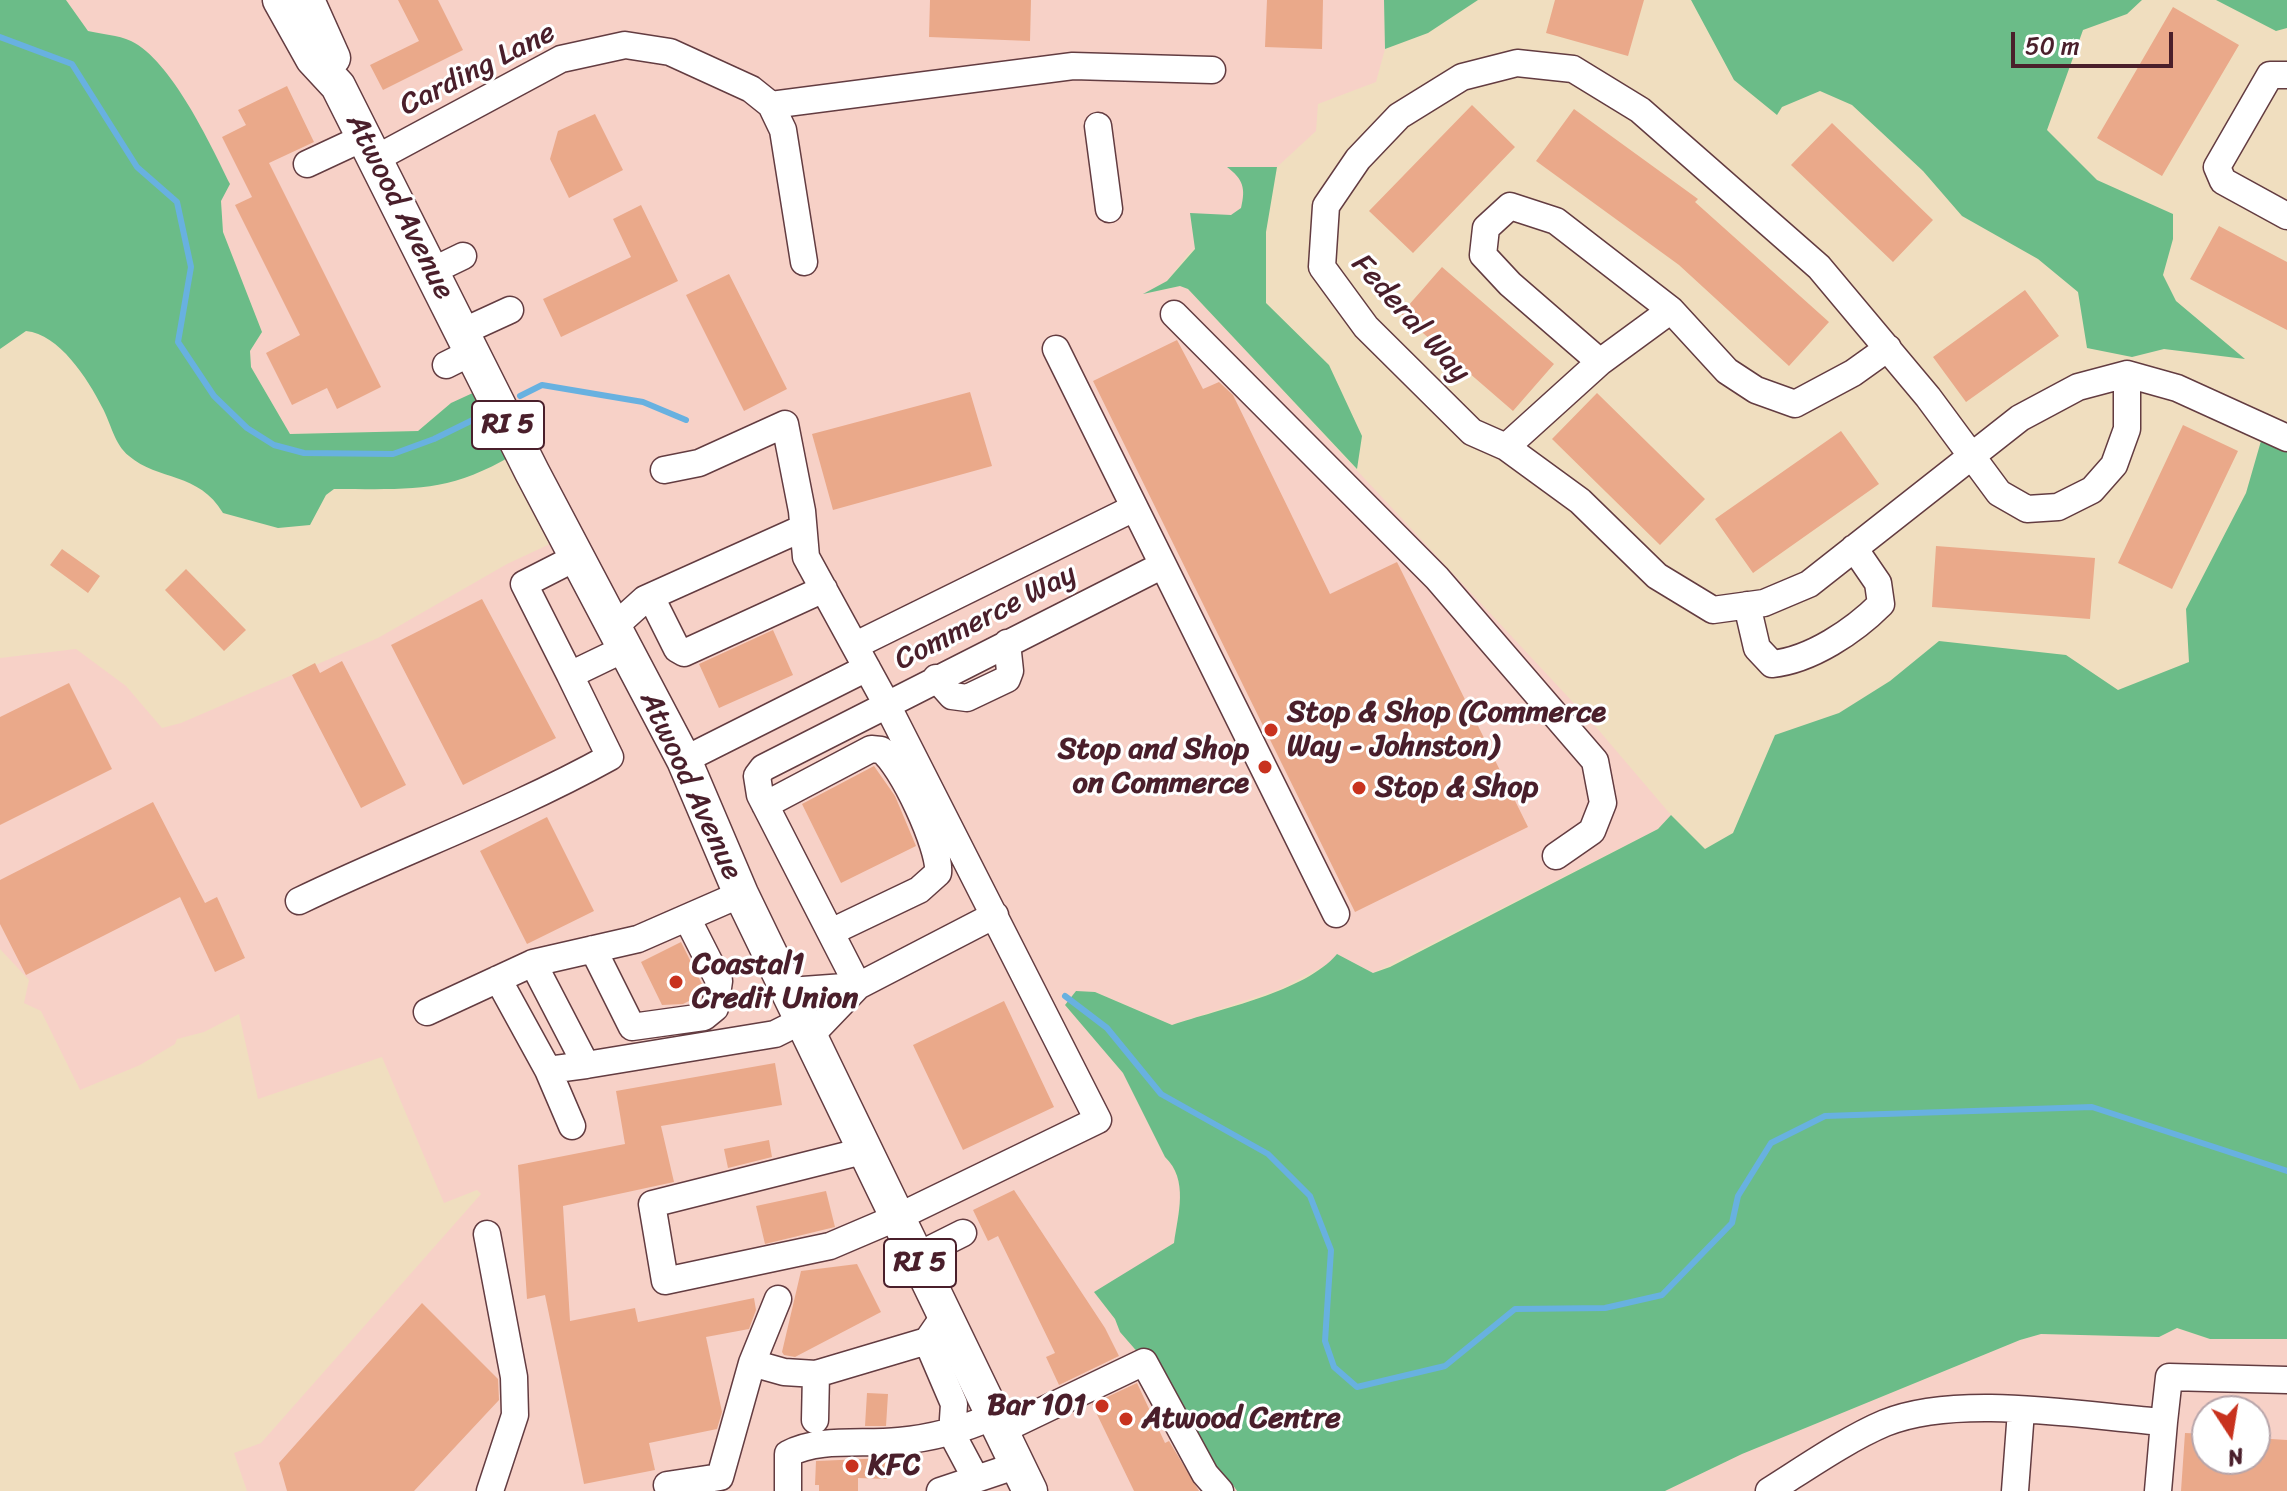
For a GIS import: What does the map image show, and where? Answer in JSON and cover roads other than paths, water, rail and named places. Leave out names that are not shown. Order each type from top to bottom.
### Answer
[{"type":"main road","name":"Atwood Avenue","points":[[280,0],[313,59],[338,86],[432,271],[460,350],[577,557],[684,760],[741,894],[917,1256],[936,1328],[997,1423],[1024,1478]]},
{"type":"main road","name":"Atwood Avenue","points":[[307,0],[332,52],[338,86]]},
{"type":"street","name":"Carding Lane","points":[[307,164],[370,148],[592,45],[625,45],[670,52],[751,89],[771,105]]},
{"type":"street","name":"Federal Way","points":[[1971,457],[1888,348],[1819,267],[1640,110],[1573,69],[1517,63],[1462,77],[1399,116],[1358,159],[1326,206],[1322,267],[1366,327],[1472,432],[1506,447],[1580,501],[1657,576],[1713,610],[1764,603],[1809,584],[1854,548],[1971,457],[2020,418],[2078,387],[2127,374]]},
{"type":"street","points":[[804,262],[783,130],[771,105],[1073,66],[1212,70]]},
{"type":"street","points":[[2287,75],[2270,75],[2217,167],[2223,181],[2287,216]]},
{"type":"street","points":[[1098,126],[1109,209]]},
{"type":"street","points":[[1600,362],[1510,284],[1483,255],[1486,228],[1510,206],[1556,221],[1671,310],[1727,371],[1756,390],[1795,404],[1853,373],[1888,348]]},
{"type":"street","points":[[432,271],[463,256]]},
{"type":"street","points":[[460,350],[510,310]]},
{"type":"street","points":[[1506,447],[1600,362],[1671,310]]},
{"type":"street","points":[[1174,314],[1437,578],[1595,761],[1603,803],[1592,831],[1556,856]]},
{"type":"street","points":[[1056,349],[1336,914]]},
{"type":"street","points":[[1971,457],[1999,493],[2027,509],[2058,507],[2092,490],[2114,465],[2127,429],[2127,374],[2177,388],[2287,438]]},
{"type":"street","points":[[664,470],[699,463],[785,424],[806,557],[862,656],[1134,508]]},
{"type":"street","points":[[570,675],[612,625],[648,598],[803,528]]},
{"type":"street","points":[[1747,605],[1757,648],[1772,664],[1796,661],[1866,619],[1881,604],[1878,583],[1854,548]]},
{"type":"street","points":[[299,901],[379,862],[541,795],[610,757],[524,584],[577,557]]},
{"type":"street","name":"Commerce Way","points":[[684,760],[862,656],[886,703],[1163,565]]},
{"type":"street","points":[[648,598],[677,649],[684,653],[824,589]]},
{"type":"street","points":[[858,986],[756,785],[763,768],[886,703],[1098,1120],[898,1217],[830,1246],[665,1281],[652,1204],[867,1150]]},
{"type":"street","points":[[765,805],[871,749],[881,750],[894,765],[940,859],[938,873],[933,881],[919,890],[831,932]]},
{"type":"street","points":[[427,1012],[533,963],[638,939],[741,894]]},
{"type":"street","points":[[548,1070],[775,1034],[800,1016],[995,915]]},
{"type":"street","points":[[593,949],[632,1027],[704,1017],[715,1008],[720,993],[719,981],[687,918]]},
{"type":"street","points":[[533,963],[586,1065]]},
{"type":"street","points":[[498,979],[548,1070],[572,1126]]},
{"type":"street","points":[[800,1016],[858,986]]},
{"type":"street","points":[[917,1256],[963,1233]]},
{"type":"street","points":[[487,1234],[514,1377],[515,1415],[490,1491]]},
{"type":"street","points":[[667,1485],[720,1477],[752,1363],[778,1299]]},
{"type":"street","points":[[752,1363],[784,1372],[816,1374],[936,1328],[954,1404],[952,1434],[976,1479]]},
{"type":"street","points":[[788,1491],[788,1454],[802,1446],[898,1441],[952,1434],[997,1423],[1054,1404],[1144,1362],[1205,1474],[1220,1491]]},
{"type":"street","points":[[815,1420],[816,1374]]},
{"type":"street","points":[[2158,1491],[2169,1377],[2287,1380]]},
{"type":"street","points":[[1769,1491],[1885,1423],[1946,1409],[2021,1411],[2164,1422]]},
{"type":"street","points":[[2015,1491],[2021,1411]]},
{"type":"street","points":[[940,1491],[976,1479],[1024,1478]]},
{"type":"waterway","points":[[0,37],[72,64],[137,167],[177,202],[191,267],[178,342],[214,396],[247,428],[274,445],[304,453],[393,454],[434,439],[485,414]]},
{"type":"waterway","points":[[520,396],[542,385],[643,402],[686,420]]},
{"type":"waterway","points":[[1065,996],[1107,1028],[1161,1094],[1268,1154],[1310,1196],[1331,1250],[1325,1341],[1334,1367],[1357,1387],[1445,1366],[1515,1309],[1605,1308],[1662,1295],[1732,1223],[1738,1196],[1771,1143],[1825,1116],[2092,1107],[2287,1171]]},
{"type":"place","name":"Stop & Shop (Commerce Way - Johnston)","points":[[1271,730]]},
{"type":"place","name":"Stop and Shop on Commerce","points":[[1265,767]]},
{"type":"place","name":"Stop & Shop","points":[[1359,788]]},
{"type":"place","name":"Coastal1 Credit Union","points":[[676,982]]},
{"type":"place","name":"Bar 101","points":[[1102,1406]]},
{"type":"place","name":"Atwood Centre","points":[[1126,1419]]},
{"type":"place","name":"KFC","points":[[852,1466]]}]
